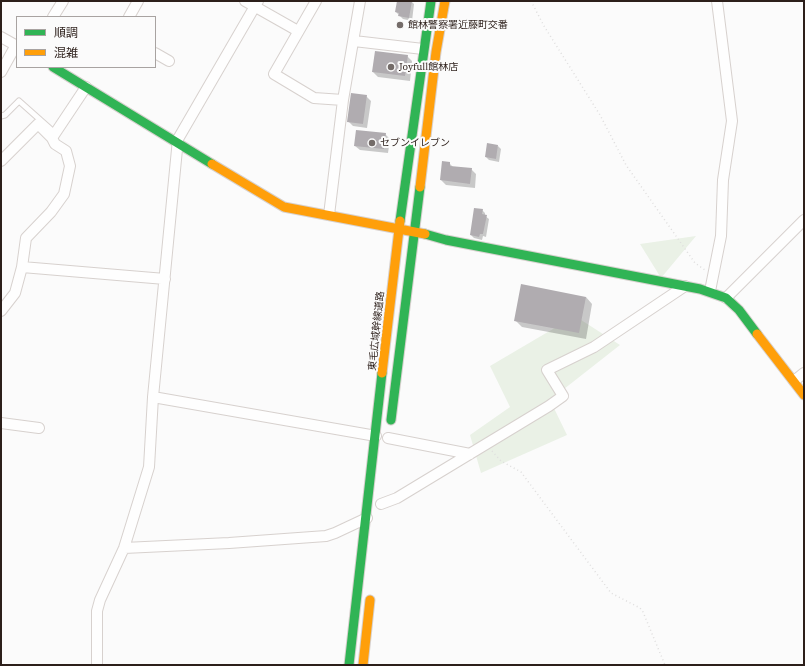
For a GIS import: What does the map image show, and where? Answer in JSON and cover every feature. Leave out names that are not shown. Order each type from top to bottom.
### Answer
[{"type":"main road","name":"東毛広域幹線道路","points":[[349,665],[399,229],[422,49],[431,1]]},
{"type":"main road","points":[[388,442],[436,52],[445,1]]},
{"type":"main road","points":[[56,68],[284,208],[329,215],[436,236],[457,242],[710,291],[726,298],[752,325],[804,395]]},
{"type":"main road","points":[[363,665],[371,591]]},
{"type":"street","points":[[54,16],[63,1]]},
{"type":"street","points":[[130,16],[138,1]]},
{"type":"street","points":[[245,1],[256,4],[298,31]]},
{"type":"street","points":[[316,1],[274,74],[314,98],[343,100]]},
{"type":"street","points":[[329,215],[343,100],[360,1]]},
{"type":"street","points":[[710,291],[721,236],[723,180],[732,121],[717,1]]},
{"type":"street","points":[[97,665],[97,611],[105,586],[124,548],[149,468],[153,397],[178,142],[256,4]]},
{"type":"street","points":[[1,36],[16,44]]},
{"type":"street","points":[[354,41],[422,49]]},
{"type":"street","points":[[1,72],[16,47]]},
{"type":"street","points":[[156,54],[169,61]]},
{"type":"street","points":[[2,309],[15,293],[22,267],[26,238],[51,212],[64,194],[70,166],[66,151],[55,144],[54,136],[86,87]]},
{"type":"street","points":[[1,161],[38,124],[54,136]]},
{"type":"street","points":[[726,298],[804,220]]},
{"type":"street","points":[[22,267],[165,279]]},
{"type":"street","points":[[381,504],[397,498],[487,445],[564,396],[547,370],[594,347],[685,286]]},
{"type":"street","points":[[794,381],[804,373]]},
{"type":"street","points":[[153,397],[376,436]]},
{"type":"street","points":[[1,424],[39,428]]},
{"type":"street","points":[[388,442],[470,454]]},
{"type":"street","points":[[124,548],[229,543],[326,536],[367,518]]},
{"type":"lane","points":[[1,116],[5,115],[19,101],[54,136]]},
{"type":"path","points":[[530,1],[600,115],[626,165],[695,263],[713,276]]},
{"type":"path","points":[[487,445],[501,462],[521,472],[612,593],[640,608],[659,648],[665,665]]},
{"type":"shaded area","points":[[696,236],[661,278],[640,244]]},
{"type":"shaded area","points":[[575,316],[620,345],[550,400],[567,435],[481,473],[470,435],[510,407],[490,366]]},
{"type":"building","points":[[397,1],[412,1],[409,18],[398,16],[399,13],[395,12]]},
{"type":"building","points":[[375,51],[408,55],[405,76],[372,72]]},
{"type":"building","points":[[351,93],[367,95],[363,124],[347,122]]},
{"type":"building","points":[[356,130],[386,133],[384,149],[354,146]]},
{"type":"building","points":[[487,143],[498,145],[496,159],[485,157]]},
{"type":"building","points":[[442,161],[450,162],[450,166],[472,168],[470,184],[440,180]]},
{"type":"building","points":[[474,208],[483,209],[482,214],[487,215],[483,234],[480,234],[479,237],[470,235]]},
{"type":"building","points":[[521,284],[586,297],[579,333],[514,321]]},
{"type":"traffic: fast","points":[[400,221],[431,1]]},
{"type":"traffic: fast","points":[[55,68],[212,164]]},
{"type":"traffic: fast","points":[[391,420],[420,187]]},
{"type":"traffic: fast","points":[[425,234],[446,240],[700,289],[726,298],[739,310],[757,334]]},
{"type":"traffic: fast","points":[[349,665],[382,373]]},
{"type":"traffic: slow","points":[[420,187],[436,52],[445,1]]},
{"type":"traffic: slow","points":[[212,164],[284,207],[425,234]]},
{"type":"traffic: slow","points":[[382,373],[400,221]]},
{"type":"traffic: slow","points":[[757,334],[804,395]]},
{"type":"traffic: slow","points":[[363,665],[370,600]]},
{"type":"place","name":"館林警察署近藤町交番","points":[[400,25]]},
{"type":"place","name":"Joyfull館林店","points":[[391,67]]},
{"type":"place","name":"セブンイレブン","points":[[372,143]]}]
